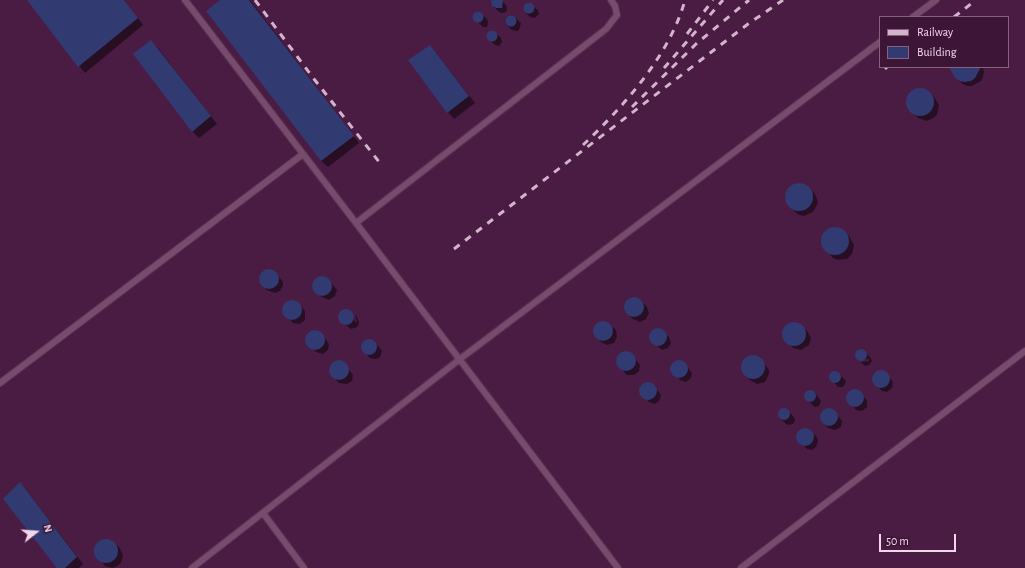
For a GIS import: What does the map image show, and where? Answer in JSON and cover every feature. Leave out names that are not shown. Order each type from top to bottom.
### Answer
[{"type":"lane","points":[[185,0],[356,222],[618,568]]},
{"type":"lane","points":[[356,222],[606,29],[617,15],[615,6],[611,0]]},
{"type":"lane","points":[[914,16],[936,0]]},
{"type":"lane","points":[[192,568],[460,359],[879,43]]},
{"type":"lane","points":[[0,383],[303,154]]},
{"type":"lane","points":[[741,568],[1025,351]]},
{"type":"lane","points":[[263,514],[304,568]]},
{"type":"shaded area","points":[[0,0],[1025,0],[1025,568],[0,568]]},
{"type":"building","points":[[27,0],[124,0],[138,18],[78,67]]},
{"type":"building","points":[[220,0],[249,0],[354,136],[321,161],[206,11]]},
{"type":"building","points":[[491,0],[503,0],[502,8],[492,6]]},
{"type":"building","points":[[529,2],[533,4],[535,8],[533,12],[529,14],[525,12],[523,8],[525,4]]},
{"type":"building","points":[[478,11],[482,13],[484,17],[482,21],[478,23],[474,21],[472,17],[474,13]]},
{"type":"building","points":[[511,15],[515,17],[517,21],[515,25],[511,27],[507,25],[505,21],[507,17]]},
{"type":"building","points":[[492,30],[496,32],[498,36],[496,40],[492,42],[488,40],[486,36],[488,32]]},
{"type":"building","points":[[151,40],[211,116],[192,132],[133,54]]},
{"type":"building","points":[[430,45],[469,96],[447,113],[408,60]]},
{"type":"building","points":[[950,68],[980,68],[975,78],[971,81],[965,82],[955,78]]},
{"type":"building","points":[[920,88],[926,89],[930,92],[933,96],[933,108],[930,112],[926,115],[920,116],[914,115],[910,112],[907,108],[906,102],[907,96],[910,92],[914,89]]},
{"type":"building","points":[[799,183],[805,184],[809,187],[812,191],[812,203],[809,207],[805,210],[799,211],[793,210],[789,207],[786,203],[785,197],[786,191],[789,187],[793,184]]},
{"type":"building","points":[[835,227],[841,228],[845,231],[848,235],[848,247],[845,251],[841,254],[835,255],[829,254],[825,251],[822,247],[821,241],[822,235],[825,231],[829,228]]},
{"type":"building","points":[[269,269],[276,272],[279,279],[276,286],[269,289],[262,286],[259,279],[262,272]]},
{"type":"building","points":[[322,276],[329,279],[332,286],[329,293],[322,296],[315,293],[312,286],[315,279]]},
{"type":"building","points":[[634,297],[641,300],[644,307],[641,314],[634,317],[627,314],[624,307],[627,300]]},
{"type":"building","points":[[292,300],[299,303],[302,310],[299,317],[292,320],[285,317],[282,310],[285,303]]},
{"type":"building","points":[[346,309],[352,311],[354,317],[352,323],[346,325],[340,323],[338,317],[340,311]]},
{"type":"building","points":[[603,321],[610,324],[613,331],[610,338],[603,341],[596,338],[593,331],[596,324]]},
{"type":"building","points":[[794,322],[799,323],[805,329],[805,339],[799,345],[794,346],[789,345],[783,339],[782,334],[783,329],[789,323]]},
{"type":"building","points":[[658,328],[664,331],[667,337],[664,343],[658,346],[652,343],[649,337],[652,331]]},
{"type":"building","points":[[315,330],[322,333],[325,340],[322,347],[315,350],[308,347],[305,340],[308,333]]},
{"type":"building","points":[[366,339],[372,339],[377,344],[375,353],[372,355],[366,355],[361,350],[361,344]]},
{"type":"building","points":[[859,349],[863,349],[867,355],[863,361],[859,361],[855,357],[855,353]]},
{"type":"building","points":[[626,351],[633,354],[636,361],[633,368],[626,371],[619,368],[616,361],[619,354]]},
{"type":"building","points":[[753,355],[758,356],[764,362],[764,372],[758,378],[753,379],[748,378],[742,372],[741,367],[742,362],[748,356]]},
{"type":"building","points":[[339,360],[346,363],[349,370],[346,377],[339,380],[332,377],[329,370],[332,363]]},
{"type":"building","points":[[679,360],[685,363],[688,369],[685,375],[679,378],[673,375],[670,369],[673,363]]},
{"type":"building","points":[[881,370],[887,373],[890,379],[887,385],[881,388],[875,385],[872,379],[875,373]]},
{"type":"building","points":[[833,371],[837,371],[841,377],[837,383],[833,383],[829,379],[829,375]]},
{"type":"building","points":[[648,382],[654,385],[657,391],[654,397],[648,400],[642,397],[639,391],[642,385]]},
{"type":"building","points":[[855,389],[861,392],[864,398],[861,404],[855,407],[849,404],[846,398],[849,392]]},
{"type":"building","points":[[808,390],[812,390],[816,396],[812,402],[808,402],[804,398],[804,394]]},
{"type":"building","points":[[782,408],[786,408],[790,414],[786,420],[782,420],[778,416],[778,412]]},
{"type":"building","points":[[829,408],[835,411],[838,417],[835,423],[829,426],[823,423],[820,417],[823,411]]},
{"type":"building","points":[[805,428],[811,431],[814,437],[811,443],[805,446],[799,443],[796,437],[799,431]]},
{"type":"building","points":[[20,482],[77,557],[65,568],[57,568],[3,499]]},
{"type":"building","points":[[106,539],[115,542],[118,551],[115,560],[106,563],[97,560],[94,551],[97,542]]},
{"type":"railway","points":[[255,0],[314,79],[380,163]]},
{"type":"railway","points":[[583,145],[629,97],[657,60],[678,20],[685,0]]},
{"type":"railway","points":[[687,34],[713,0]]},
{"type":"railway","points":[[664,68],[723,0]]},
{"type":"railway","points":[[632,107],[696,44],[749,0]]},
{"type":"railway","points":[[454,249],[748,24],[783,0]]},
{"type":"railway","points":[[955,16],[976,0]]}]
